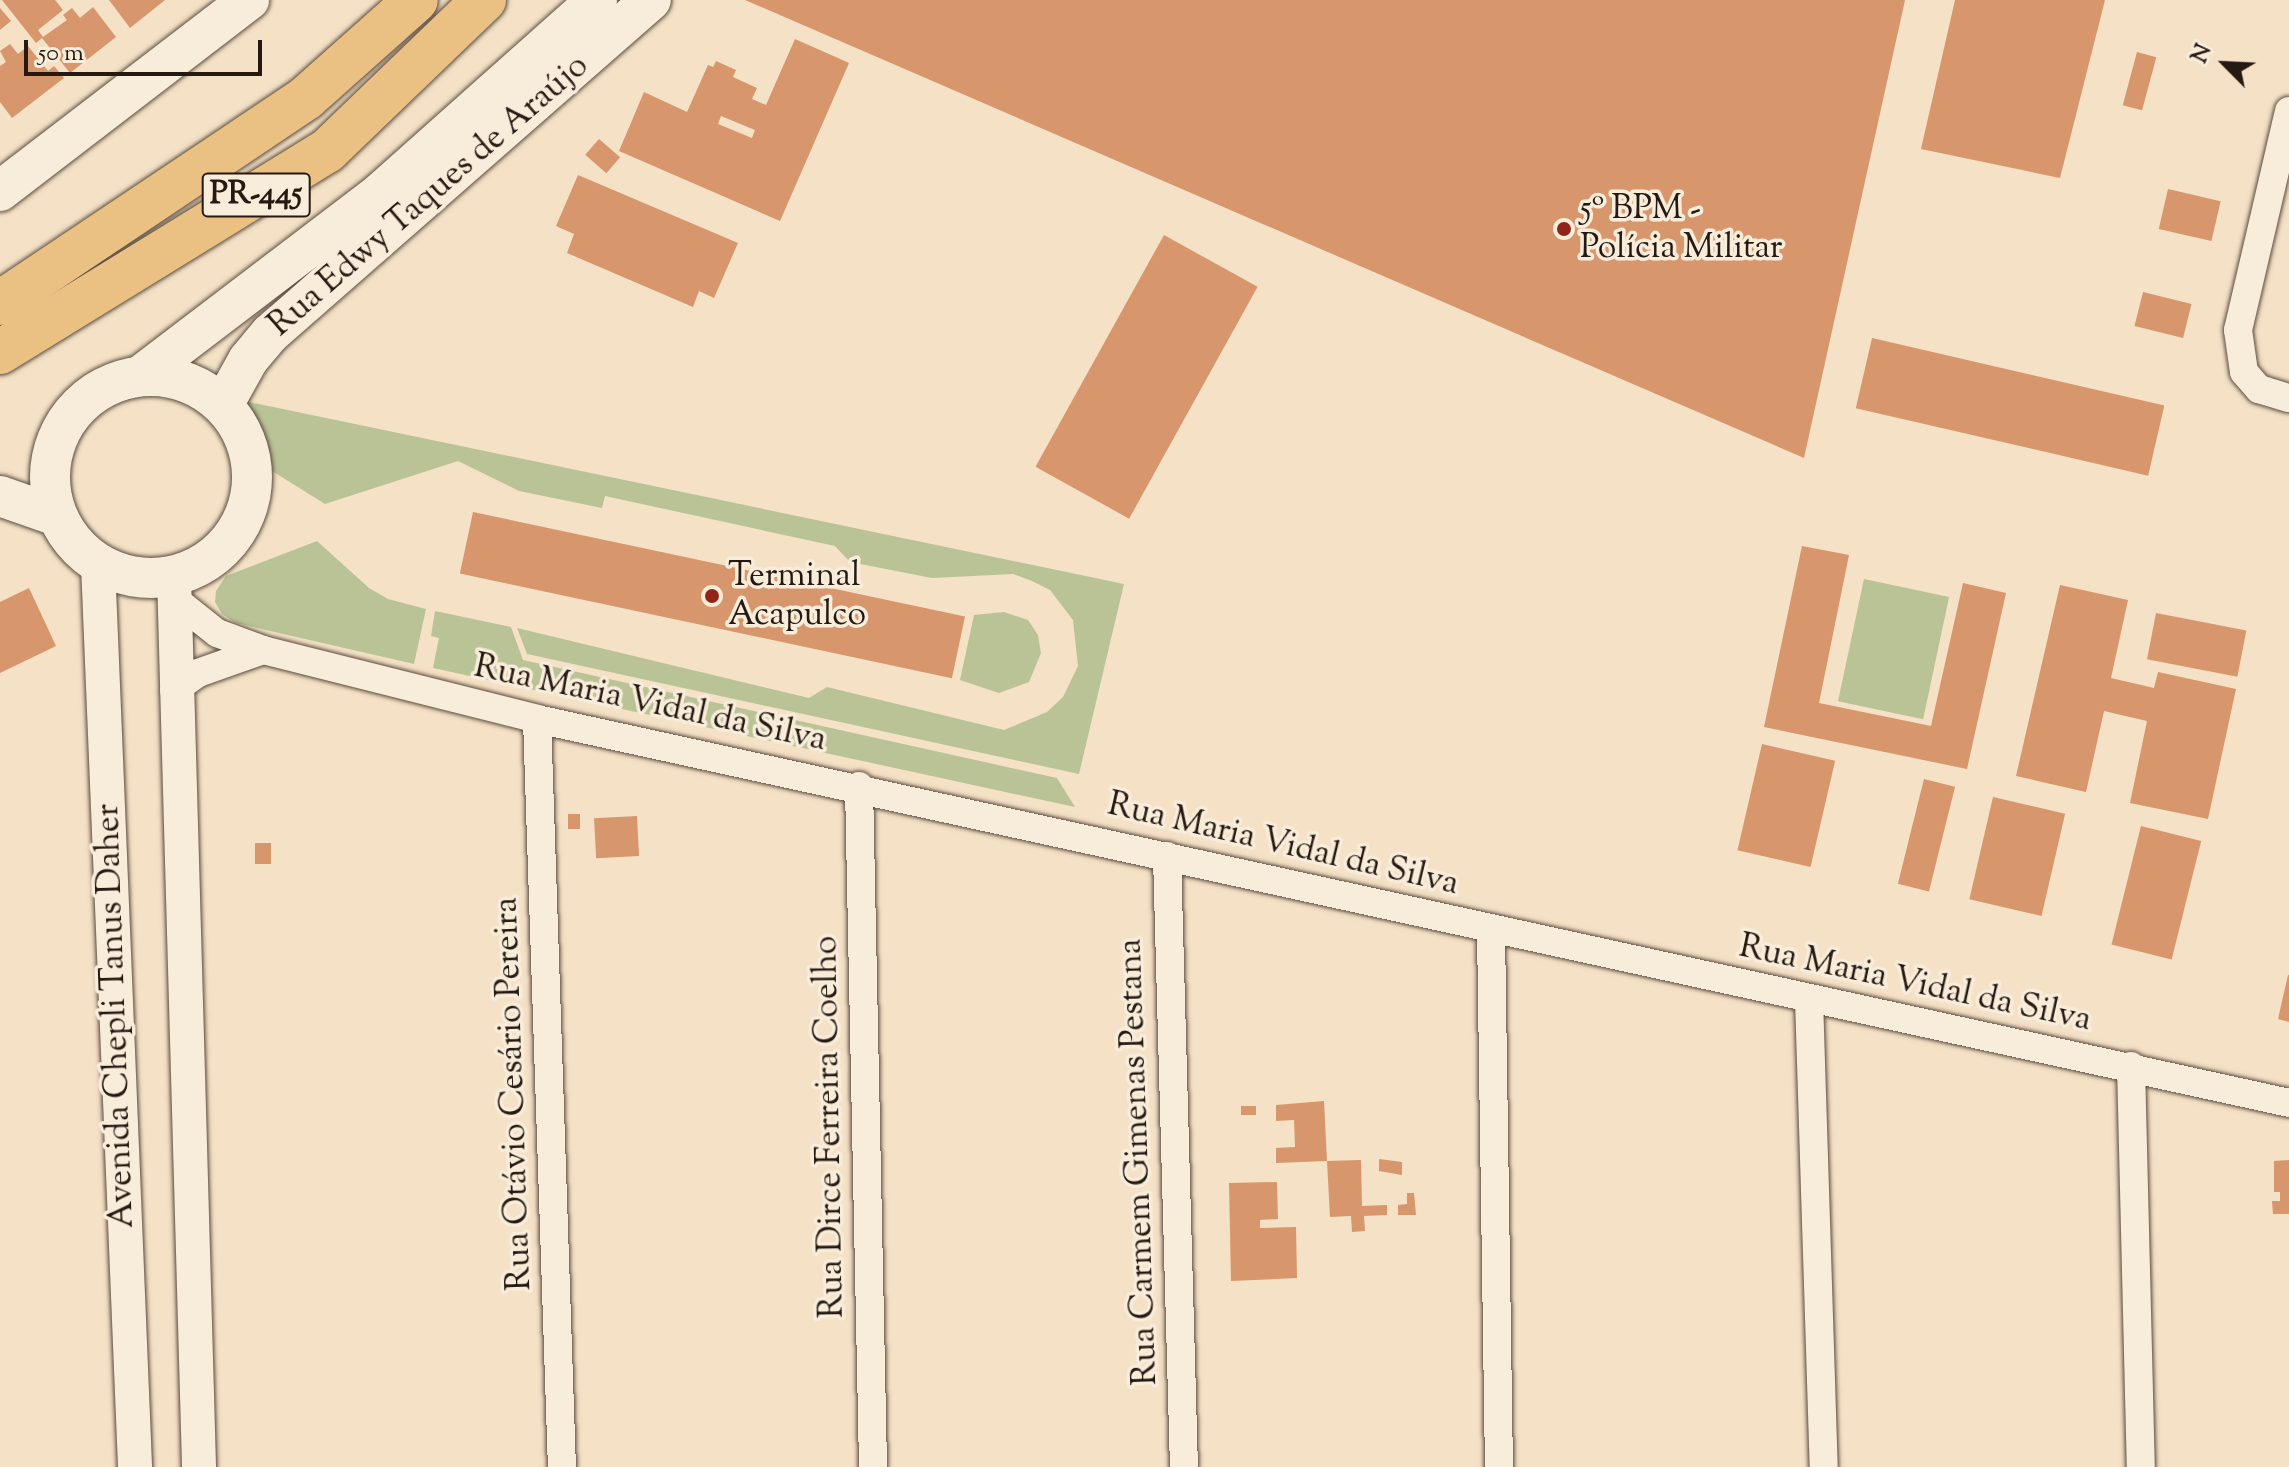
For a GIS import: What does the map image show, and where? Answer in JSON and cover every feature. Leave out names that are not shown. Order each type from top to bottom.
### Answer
[{"type":"highway","points":[[306,98],[381,0]]},
{"type":"highway","name":"PR-445","points":[[0,303],[306,98],[416,0]]},
{"type":"highway","name":"PR-445","points":[[0,352],[327,151],[484,0]]},
{"type":"main road","points":[[0,191],[249,0]]},
{"type":"main road","name":"Rua Edwy Taques de Araújo","points":[[140,376],[379,194],[597,0]]},
{"type":"main road","name":"Rua Edwy Taques de Araújo","points":[[223,405],[271,333],[651,0]]},
{"type":"main road","points":[[140,376],[170,377],[199,387],[223,405],[241,431],[251,462],[251,495],[240,525],[220,552],[173,587],[128,576],[98,564],[74,543],[57,516],[50,484],[52,463],[66,423],[86,400],[111,384],[140,376]]},
{"type":"main road","points":[[0,496],[57,516]]},
{"type":"street","points":[[2289,111],[2238,330],[2244,372],[2259,389],[2289,398]]},
{"type":"street","name":"Avenida Chepli Tanus Daher","points":[[98,564],[135,1467]]},
{"type":"street","name":"Rua Maria Vidal da Silva","points":[[173,587],[217,633],[263,650],[537,719],[859,786],[1491,930],[2131,1066],[2289,1103]]},
{"type":"street","name":"Avenida Chepli Tanus Daher","points":[[173,587],[199,1467]]},
{"type":"street","points":[[174,690],[198,673],[263,650]]},
{"type":"street","name":"Rua Otávio Cesário Pereira","points":[[537,719],[562,1467]]},
{"type":"street","name":"Rua Dirce Ferreira Coelho","points":[[859,786],[873,1467]]},
{"type":"street","name":"Rua Carmem Gimenas Pestana","points":[[1167,856],[1184,1467]]},
{"type":"street","points":[[1491,930],[1499,1467]]},
{"type":"street","points":[[1809,999],[1824,1467]]},
{"type":"street","points":[[2131,1066],[2141,1467]]},
{"type":"green space","points":[[249,402],[1124,584],[1079,774],[527,654],[517,628],[809,698],[827,687],[1004,730],[1047,712],[1063,697],[1078,666],[1073,620],[1050,590],[1032,581],[1013,574],[932,578],[850,562],[835,546],[605,496],[602,508],[519,491],[458,461],[325,504],[227,443],[227,421]]},
{"type":"green space","points":[[317,541],[369,588],[388,599],[426,609],[414,664],[236,623],[222,614],[215,602],[216,591],[226,576]]},
{"type":"green space","points":[[1864,579],[1949,597],[1923,719],[1838,701]]},
{"type":"green space","points":[[435,611],[511,627],[523,660],[1057,778],[1075,807],[433,668],[439,638],[431,636]]},
{"type":"green space","points":[[1004,612],[1028,620],[1038,635],[1041,653],[1029,682],[999,693],[960,680],[974,615]]},
{"type":"building","points":[[2,0],[55,0],[63,10],[38,30],[43,37],[67,20],[63,15],[72,8],[80,18],[93,7],[116,37],[70,73],[42,38],[36,43]]},
{"type":"building","points":[[109,0],[165,0],[130,28]]},
{"type":"building","name":"5º BPM - Polícia Militar","points":[[745,0],[1905,0],[1804,458]]},
{"type":"building","points":[[1955,0],[2105,0],[2060,178],[1921,149]]},
{"type":"building","points":[[0,8],[11,21],[0,30]]},
{"type":"building","points":[[795,39],[849,63],[780,221],[619,151],[644,92],[687,112],[708,65],[713,67],[716,61],[736,70],[733,77],[757,88],[752,99],[766,105]],"holes":[[[721,116],[755,130],[752,138],[718,124]]]},
{"type":"building","points":[[10,44],[18,54],[28,46],[48,71],[54,66],[64,78],[12,118],[0,102],[0,66],[6,62],[0,51]]},
{"type":"building","points":[[2137,52],[2156,57],[2142,110],[2123,105]]},
{"type":"building","points":[[599,139],[620,157],[606,173],[585,155]]},
{"type":"building","points":[[578,175],[738,243],[714,298],[699,291],[693,307],[567,253],[574,234],[556,226]]},
{"type":"building","points":[[2168,189],[2221,201],[2211,241],[2159,229]]},
{"type":"building","points":[[1164,235],[1258,287],[1129,519],[1036,467]]},
{"type":"building","points":[[2143,292],[2192,304],[2183,338],[2135,326]]},
{"type":"building","points":[[1872,338],[2164,405],[2148,476],[1856,408]]},
{"type":"building","name":"Terminal Acapulco","points":[[473,512],[965,617],[952,678],[460,574]]},
{"type":"building","points":[[1802,546],[1849,555],[1819,703],[1931,726],[1963,583],[2006,593],[1967,769],[1764,727]]},
{"type":"building","points":[[2060,585],[2128,600],[2111,678],[2154,688],[2158,672],[2236,689],[2208,819],[2130,803],[2147,721],[2104,711],[2086,792],[2016,776]]},
{"type":"building","points":[[29,588],[56,646],[0,673],[0,602]]},
{"type":"building","points":[[2156,613],[2246,631],[2237,677],[2147,659]]},
{"type":"building","points":[[1762,744],[1835,761],[1811,867],[1737,850]]},
{"type":"building","points":[[1924,779],[1955,787],[1929,892],[1898,884]]},
{"type":"building","points":[[1993,797],[2065,814],[2041,916],[1969,899]]},
{"type":"building","points":[[568,814],[580,814],[580,829],[568,829]]},
{"type":"building","points":[[637,816],[639,856],[596,858],[594,818]]},
{"type":"building","points":[[2141,826],[2201,841],[2172,959],[2111,944]]},
{"type":"building","points":[[255,843],[271,843],[271,864],[255,864]]},
{"type":"building","points":[[2289,975],[2289,1022],[2278,1019]]},
{"type":"building","points":[[1324,1101],[1327,1161],[1276,1163],[1276,1148],[1295,1147],[1294,1120],[1276,1121],[1276,1105]]},
{"type":"building","points":[[1241,1106],[1256,1106],[1256,1115],[1241,1115]]},
{"type":"building","points":[[1379,1159],[1402,1162],[1402,1175],[1379,1171]]},
{"type":"building","points":[[1361,1160],[1362,1206],[1387,1205],[1387,1215],[1364,1216],[1365,1231],[1352,1232],[1351,1216],[1330,1217],[1327,1161]]},
{"type":"building","points":[[2289,1160],[2289,1214],[2273,1214],[2272,1201],[2280,1201],[2280,1192],[2274,1192],[2274,1161]]},
{"type":"building","points":[[1277,1182],[1278,1219],[1260,1220],[1260,1228],[1296,1227],[1297,1278],[1231,1281],[1229,1183]]},
{"type":"building","points":[[1407,1193],[1414,1193],[1416,1215],[1398,1215],[1398,1205],[1407,1204]]},
{"type":"place","name":"5º BPM - Polícia Militar","points":[[1564,229]]},
{"type":"place","name":"Terminal Acapulco","points":[[712,596]]}]
